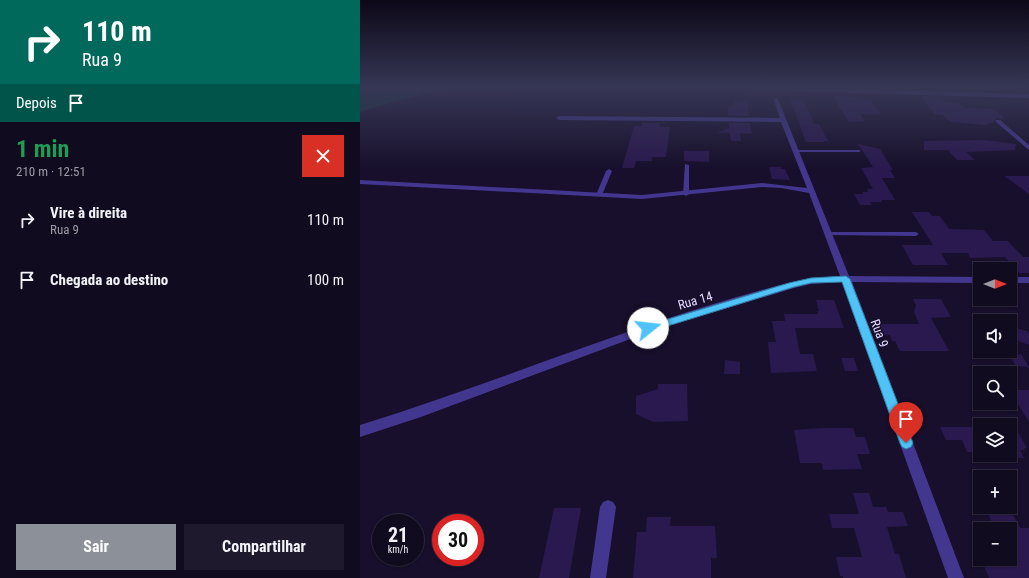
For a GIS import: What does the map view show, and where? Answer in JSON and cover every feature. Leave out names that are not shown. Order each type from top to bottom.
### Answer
[{"type":"street","name":"Rua 9","points":[[781,115],[846,279],[956,578]]},
{"type":"street","points":[[559,118],[783,120]]},
{"type":"street","points":[[998,121],[1029,148]]},
{"type":"street","points":[[360,182],[653,197],[762,185],[781,186],[812,191]]},
{"type":"street","name":"Rua 14","points":[[360,431],[416,413],[648,328],[792,285],[811,281],[846,279],[973,280]]},
{"type":"street","points":[[1017,280],[1029,280]]},
{"type":"street","points":[[598,578],[608,507]]},
{"type":"lane","points":[[796,151],[859,151]]},
{"type":"lane","points":[[686,194],[687,166]]},
{"type":"lane","points":[[599,195],[609,171]]},
{"type":"lane","points":[[828,234],[916,234]]},
{"type":"building","points":[[749,115],[749,116],[728,116]]},
{"type":"building","points":[[796,115],[810,115],[814,124],[819,124],[828,141],[806,142]]},
{"type":"building","points":[[845,115],[861,115],[865,121],[849,122]]},
{"type":"building","points":[[943,115],[1001,115],[1005,119],[996,118],[995,122],[985,125],[953,122],[948,120]]},
{"type":"building","points":[[642,123],[660,123],[659,127],[670,127],[666,157],[652,157],[652,161],[636,161],[634,168],[622,168],[634,126],[642,126]]},
{"type":"building","points":[[729,123],[750,123],[752,134],[740,133],[741,141],[731,141],[730,133],[717,133],[729,128]]},
{"type":"building","points":[[985,140],[1016,144],[1015,150],[966,152],[975,160],[957,160],[948,150],[924,150],[924,141]]},
{"type":"building","points":[[858,144],[880,149],[893,170],[890,170],[895,178],[882,178],[895,200],[881,200],[882,202],[870,202],[872,205],[860,205],[854,194],[863,194],[862,192],[868,192],[867,189],[873,189],[861,168],[873,167]]},
{"type":"building","points":[[684,151],[709,151],[709,162],[684,161]]},
{"type":"building","points":[[769,167],[781,167],[781,169],[785,169],[790,180],[772,179]]},
{"type":"building","points":[[1004,176],[1029,176],[1029,194]]},
{"type":"building","points":[[912,212],[929,212],[932,216],[940,216],[949,229],[984,230],[993,241],[1008,241],[1023,257],[1029,257],[1029,273],[1019,273],[1017,271],[1017,262],[1009,262],[1005,257],[970,258],[968,253],[941,253],[948,265],[913,265],[902,245],[933,245]]},
{"type":"building","points":[[913,299],[941,299],[951,317],[931,318],[949,351],[900,351],[895,341],[892,341],[890,335],[882,335],[878,324],[919,324],[914,312],[916,305]]},
{"type":"building","points":[[816,300],[834,300],[844,328],[795,328],[800,354],[813,354],[817,371],[771,373],[768,342],[776,342],[772,321],[785,321],[784,314],[818,314],[817,311],[819,311]]},
{"type":"building","points":[[1017,328],[1029,332],[1029,345],[1017,341]]},
{"type":"building","points":[[1021,354],[1029,367],[1016,366],[1011,358],[1017,358],[1017,355]]},
{"type":"building","points":[[841,358],[854,358],[858,371],[845,371]]},
{"type":"building","points":[[725,360],[740,362],[740,374],[724,374]]},
{"type":"building","points":[[658,384],[687,384],[688,421],[653,422],[636,414],[636,396],[658,389]]},
{"type":"building","points":[[1017,390],[1029,390],[1029,422],[1017,402]]},
{"type":"building","points":[[940,427],[973,427],[973,452],[967,452],[962,440],[946,440]]},
{"type":"building","points":[[853,428],[856,437],[865,437],[870,454],[857,454],[862,469],[823,470],[822,463],[800,463],[794,430]]},
{"type":"building","points":[[1017,430],[1027,448],[1024,448],[1025,450],[1020,450],[1024,458],[1017,458]]},
{"type":"building","points":[[853,493],[869,493],[873,507],[886,507],[888,512],[903,512],[908,526],[887,527],[895,554],[899,554],[906,578],[843,578],[843,576],[840,576],[836,557],[862,557],[854,528],[832,528],[829,514],[859,514]]},
{"type":"building","points":[[554,508],[581,508],[569,578],[539,578]]},
{"type":"building","points":[[988,514],[1013,514],[1017,522],[992,522]]},
{"type":"building","points":[[647,517],[671,517],[670,526],[715,526],[717,558],[711,558],[711,578],[633,578],[637,532],[646,532]]},
{"type":"building","points":[[1017,522],[1020,528],[1029,528],[1029,578],[989,578],[984,566],[1017,566]]},
{"type":"route","points":[[648,328],[792,285],[811,281],[846,279],[906,443]]}]
